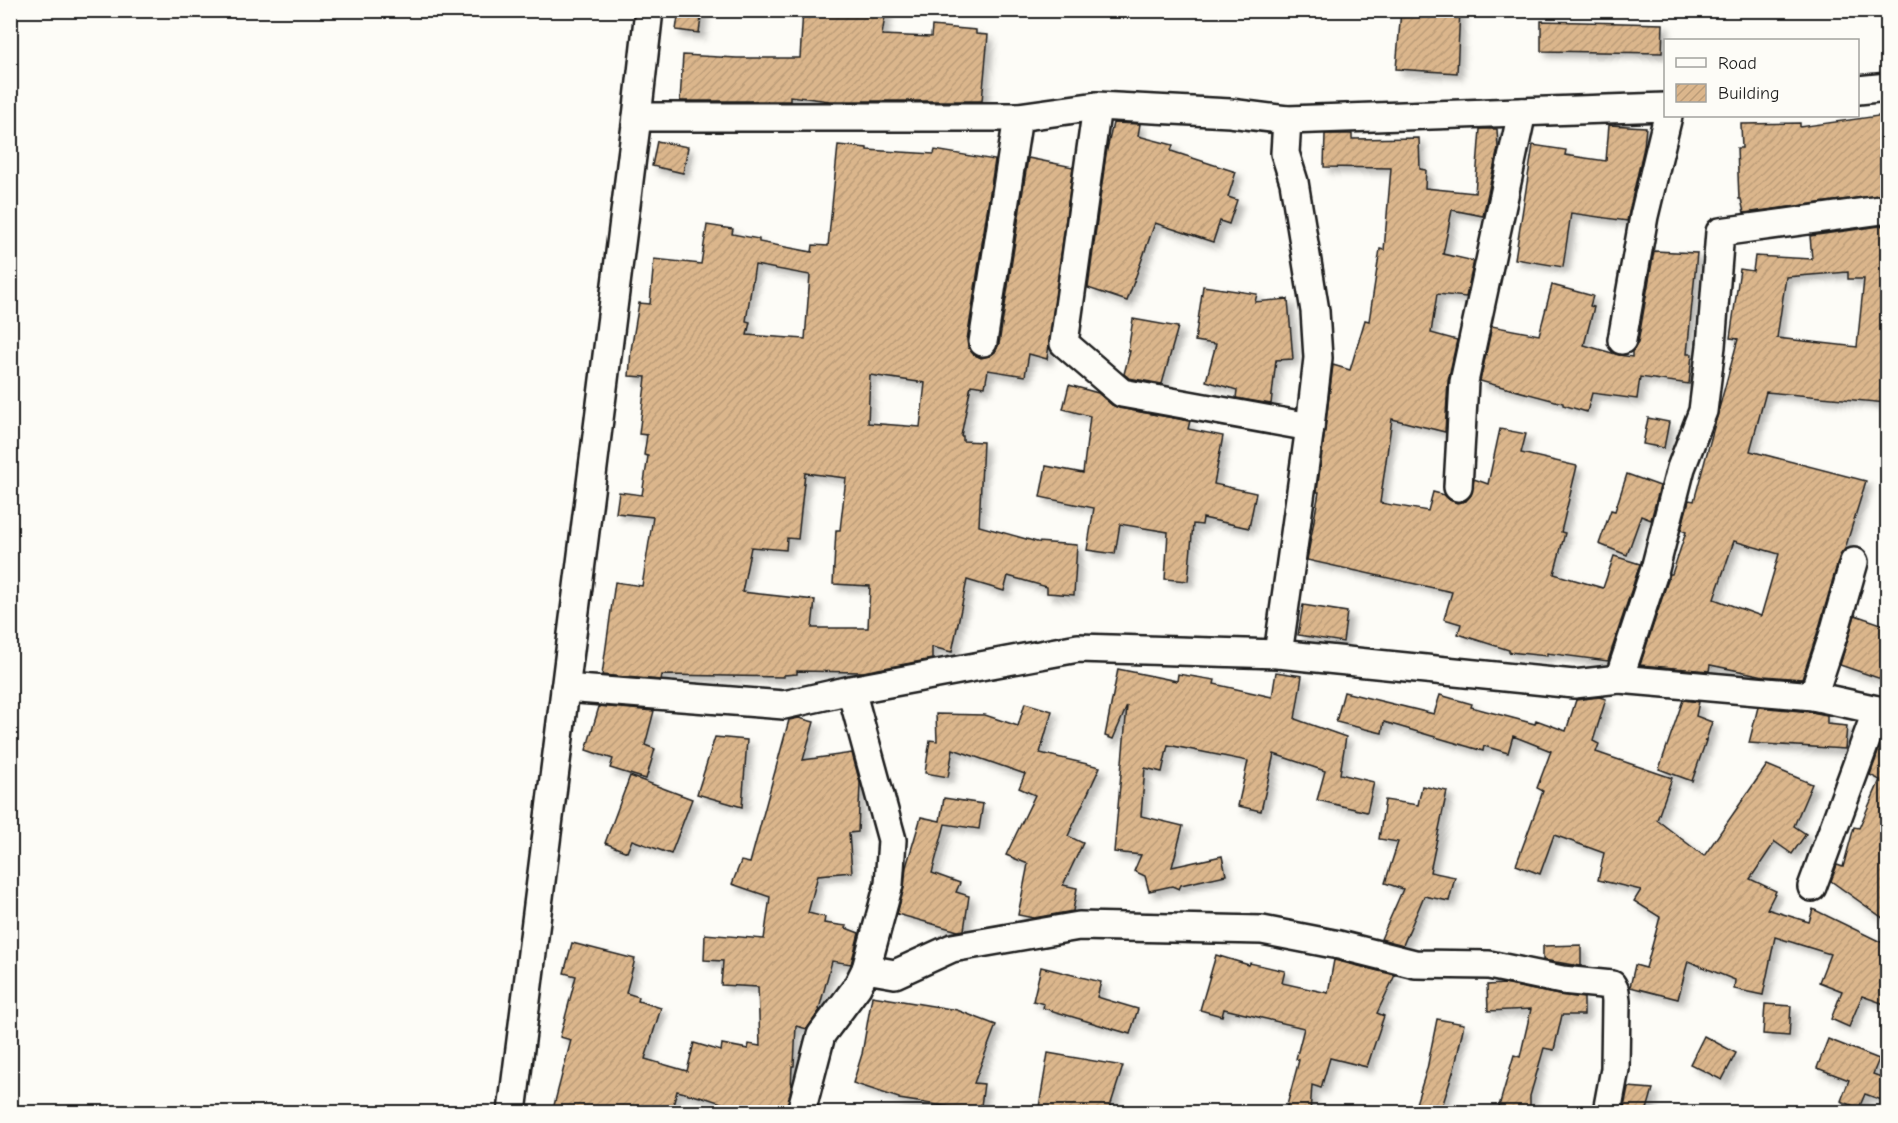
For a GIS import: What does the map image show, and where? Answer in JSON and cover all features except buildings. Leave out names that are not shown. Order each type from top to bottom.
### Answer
[{"type":"street","points":[[512,1113],[649,10]]},
{"type":"street","points":[[1859,90],[1887,87]]},
{"type":"street","points":[[637,117],[1018,117],[1097,106],[1287,120],[1664,107]]},
{"type":"street","points":[[1097,106],[1064,343],[1122,393],[1310,427]]},
{"type":"street","points":[[1458,487],[1464,382],[1522,112]]},
{"type":"street","points":[[983,342],[1018,117]]},
{"type":"street","points":[[1622,340],[1644,216],[1668,117]]},
{"type":"street","points":[[1278,654],[1318,358],[1315,311],[1294,182],[1285,153],[1287,120]]},
{"type":"street","points":[[1619,679],[1655,569],[1681,468],[1702,411],[1711,346],[1720,232],[1887,209]]},
{"type":"street","points":[[1813,696],[1854,561]]},
{"type":"street","points":[[565,688],[784,705],[851,690],[1078,648],[1278,654],[1574,684],[1619,679],[1813,696],[1882,711],[1812,887]]},
{"type":"street","points":[[801,1113],[821,1035],[857,987],[866,969],[889,884],[892,840],[851,690]]},
{"type":"street","points":[[866,969],[895,974],[952,948],[1079,926],[1262,930],[1339,945],[1415,964],[1489,965],[1562,980],[1612,984],[1616,1001],[1615,1069],[1607,1113]]}]
